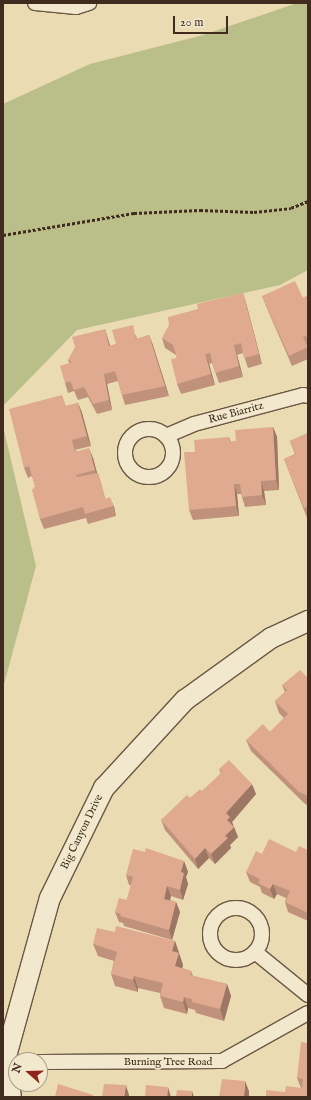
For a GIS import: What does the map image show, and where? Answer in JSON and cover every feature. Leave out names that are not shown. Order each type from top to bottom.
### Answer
[{"type":"street","points":[[35,3],[76,7],[89,3]]},
{"type":"street","name":"Rue Biarritz","points":[[166,436],[194,424],[303,395],[308,396]]},
{"type":"street","name":"Big Canyon Drive","points":[[11,1097],[7,1063],[50,898],[104,788],[185,700],[271,638],[308,622]]},
{"type":"street","points":[[256,952],[308,995]]},
{"type":"street","name":"Burning Tree Road","points":[[48,1062],[222,1061],[308,1014]]},
{"type":"path","points":[[3,234],[134,213],[200,210],[254,212],[291,208],[308,200]]},
{"type":"green space","points":[[297,3],[308,3],[308,270],[280,285],[77,330],[3,406],[3,104],[90,64],[203,35]]},
{"type":"green space","points":[[3,426],[36,566],[3,688]]},
{"type":"building","points":[[295,281],[303,298],[308,295],[308,340],[306,336],[303,337],[308,347],[289,356],[262,296]]},
{"type":"building","points":[[243,293],[259,354],[244,358],[241,343],[234,345],[239,366],[215,373],[210,353],[205,354],[211,374],[177,384],[171,359],[177,358],[173,345],[162,338],[169,325],[168,317],[198,309],[197,304]]},
{"type":"building","points":[[133,325],[136,339],[149,335],[165,386],[122,395],[115,371],[104,374],[109,400],[93,404],[84,387],[74,390],[70,381],[65,383],[60,366],[72,362],[68,360],[75,347],[72,337],[105,329],[109,346],[116,344],[112,330]]},
{"type":"building","points":[[62,395],[66,406],[78,403],[87,436],[72,440],[75,452],[89,448],[95,470],[76,475],[77,477],[98,473],[105,499],[110,497],[113,506],[85,514],[83,507],[40,519],[32,490],[35,486],[29,466],[24,468],[9,409]]},
{"type":"building","points":[[273,427],[276,480],[261,481],[262,495],[242,497],[240,484],[234,484],[236,506],[189,510],[184,452],[195,452],[194,440],[229,437],[230,442],[236,441],[235,430]]},
{"type":"building","points":[[308,433],[308,506],[304,508],[284,459],[296,454],[290,441]]},
{"type":"building","points":[[300,670],[308,678],[308,796],[299,792],[246,740],[263,724],[270,732],[288,714],[275,701],[287,690],[282,685]]},
{"type":"building","points":[[229,760],[252,784],[226,813],[230,817],[227,820],[234,827],[225,836],[228,838],[211,854],[205,848],[195,859],[161,820],[187,795],[190,798],[200,789],[202,791],[222,772],[219,769]]},
{"type":"building","points":[[269,839],[296,852],[299,846],[308,850],[308,913],[285,902],[290,891],[273,884],[270,889],[258,883],[260,879],[246,872],[256,851],[262,854]]},
{"type":"building","points":[[146,848],[184,861],[181,872],[184,873],[180,890],[167,886],[164,899],[176,902],[169,930],[120,916],[121,914],[115,912],[119,898],[127,900],[133,877],[126,875],[133,849],[145,852]]},
{"type":"building","points":[[116,926],[175,941],[172,951],[179,953],[175,966],[191,971],[190,975],[227,984],[220,1009],[192,1002],[192,999],[184,997],[183,1002],[160,996],[163,983],[134,976],[133,980],[111,974],[117,952],[93,944],[97,928],[115,932]]},
{"type":"building","points":[[301,1042],[308,1043],[308,1097],[266,1097],[266,1090],[285,1092],[286,1086],[302,1088],[303,1079],[297,1078]]},
{"type":"building","points":[[222,1079],[245,1081],[244,1097],[219,1097]]},
{"type":"building","points":[[58,1084],[93,1095],[93,1097],[55,1097]]},
{"type":"building","points":[[104,1084],[126,1085],[124,1097],[102,1097]]},
{"type":"building","points":[[146,1085],[168,1087],[167,1097],[145,1097]]},
{"type":"building","points":[[177,1090],[192,1091],[192,1097],[176,1097]]}]
